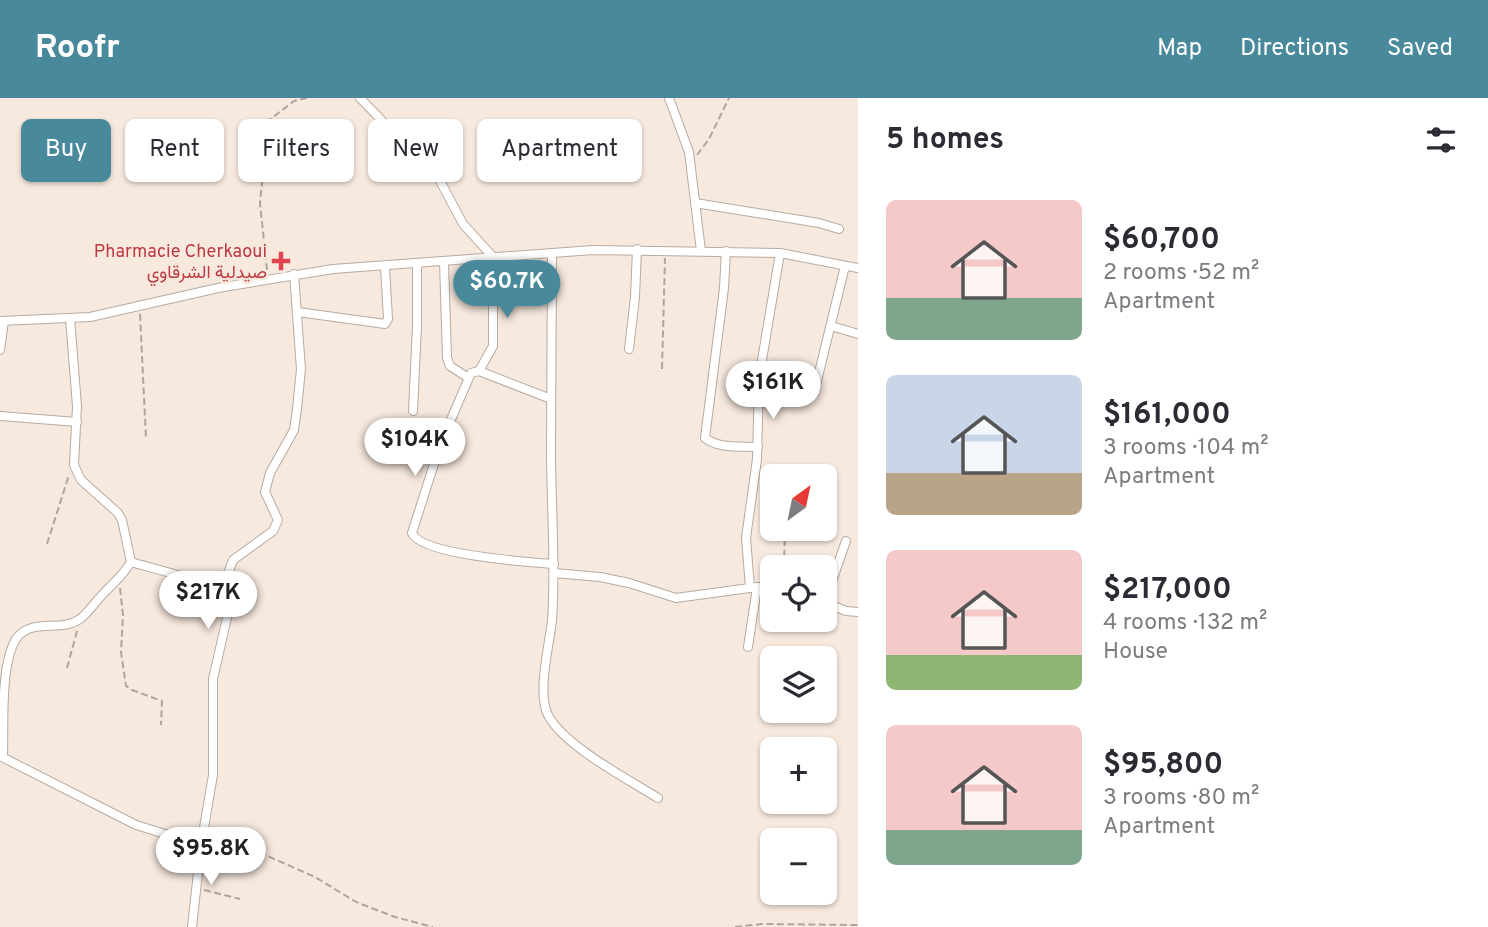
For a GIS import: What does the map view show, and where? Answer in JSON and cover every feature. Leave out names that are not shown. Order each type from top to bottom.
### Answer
[{"type":"street","points":[[360,98],[439,179],[463,224],[493,257],[493,346],[479,370],[467,377],[436,455],[412,536],[458,553],[600,577],[676,598],[760,588]]},
{"type":"street","points":[[669,98],[691,163],[701,251]]},
{"type":"street","points":[[695,202],[819,223],[839,229]]},
{"type":"street","points":[[629,349],[635,297],[636,249]]},
{"type":"street","points":[[0,350],[2,321],[90,317],[268,278],[333,269],[636,249],[780,253],[858,268]]},
{"type":"street","points":[[726,251],[724,288],[705,438],[725,446],[758,447]]},
{"type":"street","points":[[552,253],[554,569],[544,701],[549,718],[557,728],[593,756],[658,798]]},
{"type":"street","points":[[748,647],[753,588],[746,529],[758,447],[760,366],[780,253]]},
{"type":"street","points":[[444,262],[447,358],[450,366],[467,377]]},
{"type":"street","points":[[413,411],[417,265]]},
{"type":"street","points":[[815,389],[845,266]]},
{"type":"street","points":[[298,312],[385,324],[388,319],[385,267]]},
{"type":"street","points":[[222,590],[233,560],[273,531],[278,520],[267,498],[266,484],[294,430],[300,369],[294,274]]},
{"type":"street","points":[[70,318],[77,422],[74,465],[78,477],[118,513],[131,562],[119,580],[80,620],[50,626],[30,626],[14,641],[7,663],[1,757],[136,825],[201,845]]},
{"type":"street","points":[[831,326],[858,334]]},
{"type":"street","points":[[479,370],[551,399]]},
{"type":"street","points":[[0,416],[77,422]]},
{"type":"street","points":[[837,567],[846,541]]},
{"type":"street","points":[[131,562],[222,590],[226,594],[229,609],[213,679],[213,775],[201,845],[192,927]]},
{"type":"street","points":[[837,607],[858,612]]},
{"type":"path","points":[[268,278],[260,199],[268,121],[294,102],[307,98]]},
{"type":"path","points":[[691,163],[709,139],[729,98]]},
{"type":"path","points":[[662,369],[665,250]]},
{"type":"path","points":[[140,306],[146,438]]},
{"type":"path","points":[[47,544],[65,482],[74,465]]},
{"type":"path","points":[[119,580],[123,615],[121,652],[126,686],[162,701],[161,725]]},
{"type":"path","points":[[67,668],[80,620]]},
{"type":"path","points":[[201,845],[226,840],[236,842],[315,877],[356,902],[395,917],[433,927]]},
{"type":"path","points":[[196,889],[240,899]]},
{"type":"path","points":[[735,927],[858,925]]},
{"type":"place","name":"Pharmacie Cherkaoui صيدلية الشرقاوي","points":[[281,261]]}]
